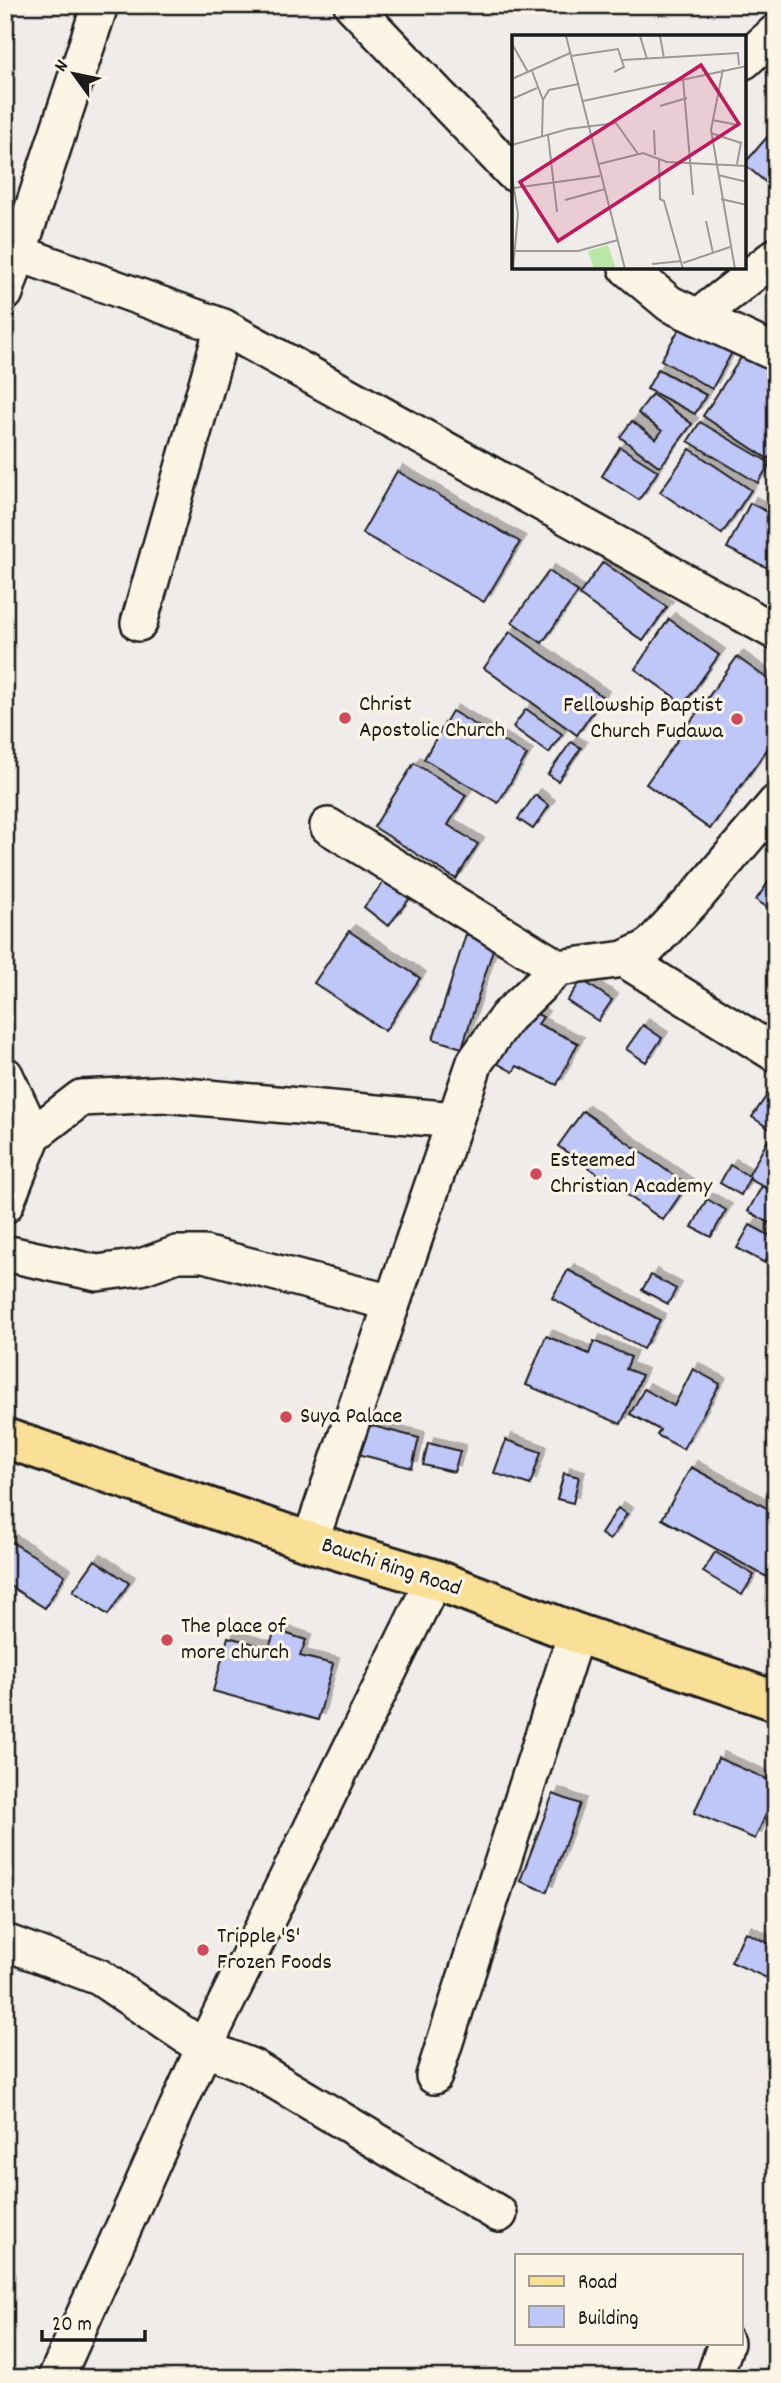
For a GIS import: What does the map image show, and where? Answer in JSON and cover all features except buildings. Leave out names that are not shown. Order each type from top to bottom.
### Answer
[{"type":"main road","name":"Bauchi Ring Road","points":[[5,1438],[310,1542],[434,1579],[576,1633],[776,1701]]},
{"type":"street","points":[[5,293],[100,5]]},
{"type":"street","points":[[352,5],[512,172]]},
{"type":"street","points":[[746,59],[776,32]]},
{"type":"street","points":[[18,253],[223,327],[776,632]]},
{"type":"street","points":[[698,317],[776,256]]},
{"type":"street","points":[[629,270],[670,304],[776,353]]},
{"type":"street","points":[[139,623],[223,327]]},
{"type":"street","points":[[310,1542],[475,1062],[507,1017],[558,968],[624,959],[648,948],[697,896],[776,803]]},
{"type":"street","points":[[328,826],[558,968]]},
{"type":"street","points":[[624,959],[776,1054]]},
{"type":"street","points":[[5,1075],[33,1135]]},
{"type":"street","points":[[5,1205],[33,1135],[81,1098],[163,1094],[456,1120]]},
{"type":"street","points":[[5,1253],[97,1273],[141,1267],[177,1254],[204,1254],[392,1303]]},
{"type":"street","points":[[56,2378],[204,2048],[434,1579]]},
{"type":"street","points":[[434,2076],[576,1633]]},
{"type":"street","points":[[5,1942],[99,1977],[204,2048],[252,2067],[499,2214]]},
{"type":"street","points":[[714,2378],[726,2344]]},
{"type":"place","name":"Christ Apostolic Church","points":[[345,718]]},
{"type":"place","name":"Fellowship Baptist Church Fudawa","points":[[737,719]]},
{"type":"place","name":"Esteemed Christian Academy","points":[[536,1174]]},
{"type":"place","name":"Suya Palace","points":[[286,1417]]},
{"type":"place","name":"The place of more church","points":[[167,1640]]},
{"type":"place","name":"Tripple 'S' Frozen Foods","points":[[203,1950]]}]
